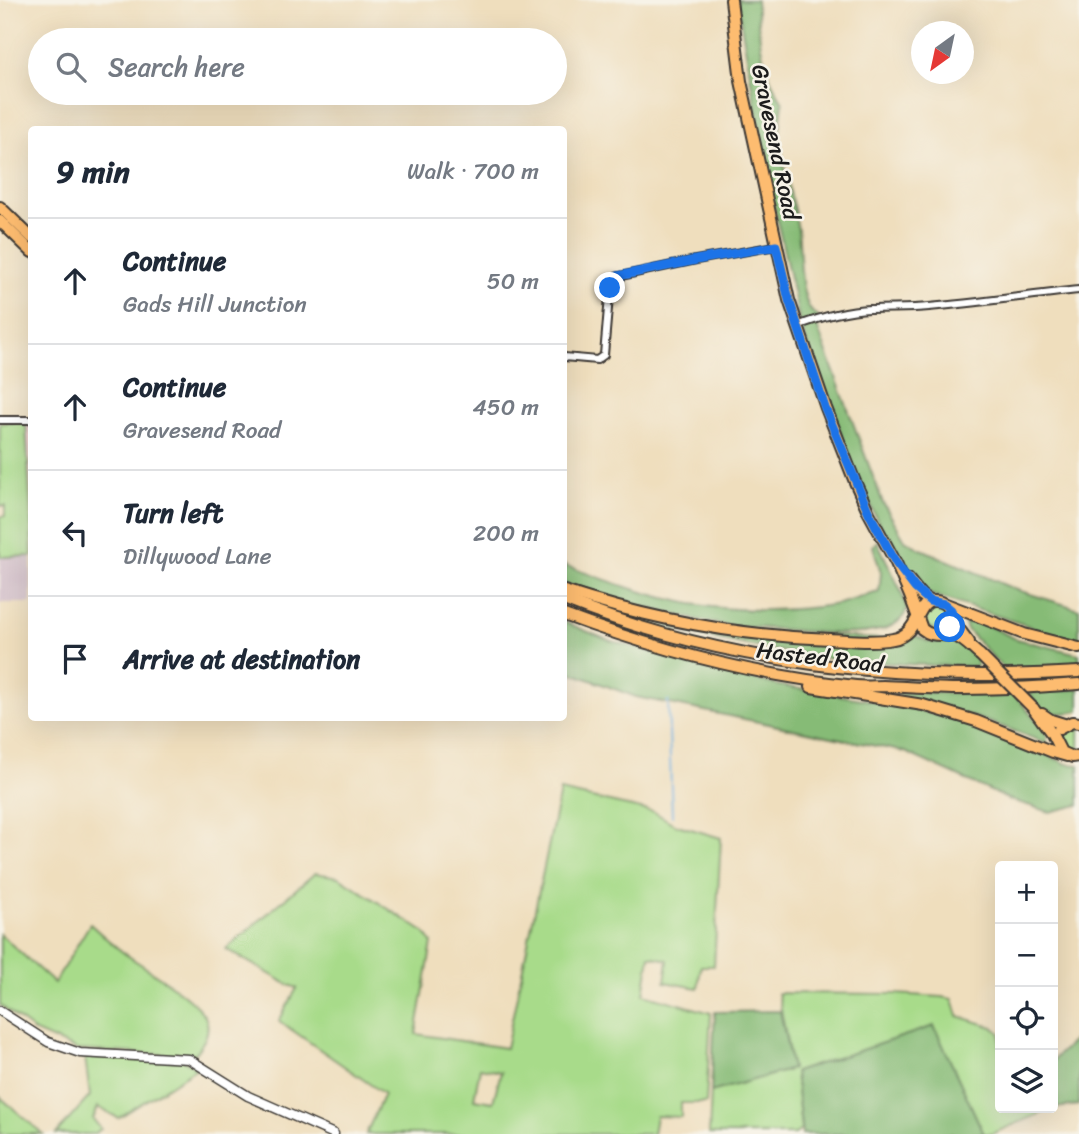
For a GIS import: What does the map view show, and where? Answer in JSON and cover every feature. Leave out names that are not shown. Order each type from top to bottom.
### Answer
[{"type":"main road","name":"Gravesend Road","points":[[732,0],[741,81],[789,300],[825,408],[855,482],[896,563],[918,618]]},
{"type":"main road","points":[[0,207],[28,234]]},
{"type":"main road","points":[[0,220],[28,248]]},
{"type":"main road","name":"Gravesend Road","points":[[896,563],[915,588],[935,602]]},
{"type":"main road","points":[[567,592],[631,610],[708,627],[799,638],[862,640],[902,637],[909,631],[923,607],[935,602],[956,607],[1024,634],[1079,648]]},
{"type":"main road","name":"Hasted Road","points":[[567,601],[599,614],[687,640],[811,665],[944,676],[1079,672]]},
{"type":"main road","points":[[935,602],[950,610],[965,637],[980,655],[1033,708],[1048,719],[1064,724]]},
{"type":"main road","points":[[567,616],[605,635],[689,661],[866,697],[923,705],[976,721],[1053,752],[1075,756]]},
{"type":"main road","name":"Hasted Road","points":[[567,616],[667,650],[753,671],[860,687],[961,689],[1079,684]]},
{"type":"main road","points":[[918,618],[923,631],[932,635],[959,638],[980,655]]},
{"type":"main road","points":[[942,634],[950,628],[953,618]]},
{"type":"main road","points":[[1033,708],[1061,752],[1075,756]]},
{"type":"main road","points":[[1055,741],[1059,728],[1064,724],[1079,723]]},
{"type":"street","points":[[567,357],[597,360],[604,355],[610,285],[616,277],[776,246]]},
{"type":"street","points":[[797,326],[830,314],[850,311],[928,307],[1079,290]]},
{"type":"street","points":[[0,420],[28,420]]},
{"type":"street","points":[[0,1012],[48,1042],[80,1053],[189,1059],[248,1096],[334,1134]]},
{"type":"shaded area","points":[[26,422],[28,422],[28,462]]},
{"type":"shaded area","points":[[28,556],[28,603],[0,603],[0,557]]},
{"type":"green space","points":[[737,0],[756,0],[766,66],[783,102],[780,140],[798,230],[807,303],[818,316],[818,329],[883,503],[905,540],[919,548],[1014,589],[1079,609],[1079,640],[926,593],[913,579],[877,520],[801,327],[768,180]]},
{"type":"green space","points":[[26,422],[28,556],[0,557],[0,517],[5,516],[5,506],[0,506],[0,423]]},
{"type":"green space","points":[[877,541],[907,609],[895,624],[871,632],[831,633],[726,625],[680,616],[567,585],[567,566],[643,592],[710,607],[784,610],[821,607],[879,592],[881,573],[873,546]]},
{"type":"green space","points":[[594,605],[690,627],[687,633]]},
{"type":"green space","points":[[931,607],[939,607],[946,614],[946,622],[939,629],[931,629],[924,622],[924,614]]},
{"type":"green space","points":[[976,620],[1016,639],[1079,654],[1079,666],[1005,670],[967,630],[965,624]]},
{"type":"green space","points":[[567,623],[608,640],[776,685],[892,704],[951,718],[1017,741],[1067,764],[1079,765],[1079,805],[1050,812],[1008,799],[905,752],[636,697],[567,671]]},
{"type":"green space","points":[[690,627],[897,640],[914,635],[929,642],[954,641],[962,645],[976,657],[977,667],[882,663],[808,656],[687,633]]},
{"type":"green space","points":[[1079,689],[1079,711],[1066,713],[1044,710],[1028,693]]},
{"type":"green space","points":[[895,691],[1015,695],[1047,734],[1047,744],[1011,729],[900,696]]},
{"type":"green space","points":[[1079,729],[1079,750],[1072,751],[1068,750],[1062,741],[1066,731]]},
{"type":"green space","points":[[560,791],[654,812],[674,824],[721,838],[714,966],[701,966],[698,988],[665,982],[668,960],[650,956],[644,994],[711,1013],[706,1103],[681,1103],[681,1117],[656,1116],[653,1134],[366,1134],[384,1094],[279,1021],[297,988],[226,949],[315,873],[339,877],[424,932],[432,943],[416,1034],[506,1048]],"holes":[[[480,1068],[501,1072],[493,1102],[474,1099]]]},
{"type":"green space","points":[[90,924],[124,953],[184,995],[203,1014],[207,1022],[207,1032],[193,1056],[77,1050],[35,1032],[0,1005],[0,934],[54,983]]},
{"type":"green space","points":[[778,993],[942,997],[953,999],[958,1016],[995,1029],[995,1113],[1042,1113],[991,1134],[984,1134],[934,1026],[795,1072],[801,1130],[795,1134],[709,1134],[711,1092],[792,1069]]},
{"type":"green space","points":[[780,1011],[792,1069],[711,1092],[715,1012]]},
{"type":"green space","points":[[934,1026],[984,1134],[802,1134],[795,1072]]},
{"type":"green space","points":[[1079,1039],[1079,1105],[1058,1108],[1058,1055],[1074,1040]]},
{"type":"green space","points":[[85,1057],[182,1059],[197,1068],[118,1118],[98,1107],[93,1119],[101,1129],[93,1134],[56,1134],[90,1096]]},
{"type":"green space","points":[[0,1097],[43,1134],[0,1134]]},
{"type":"waterway","points":[[668,701],[672,816]]},
{"type":"route","points":[[610,288],[613,279],[618,276],[776,246],[789,300],[825,408],[869,513],[896,563],[915,588],[930,601],[944,604],[951,610],[953,618],[950,627]]}]
